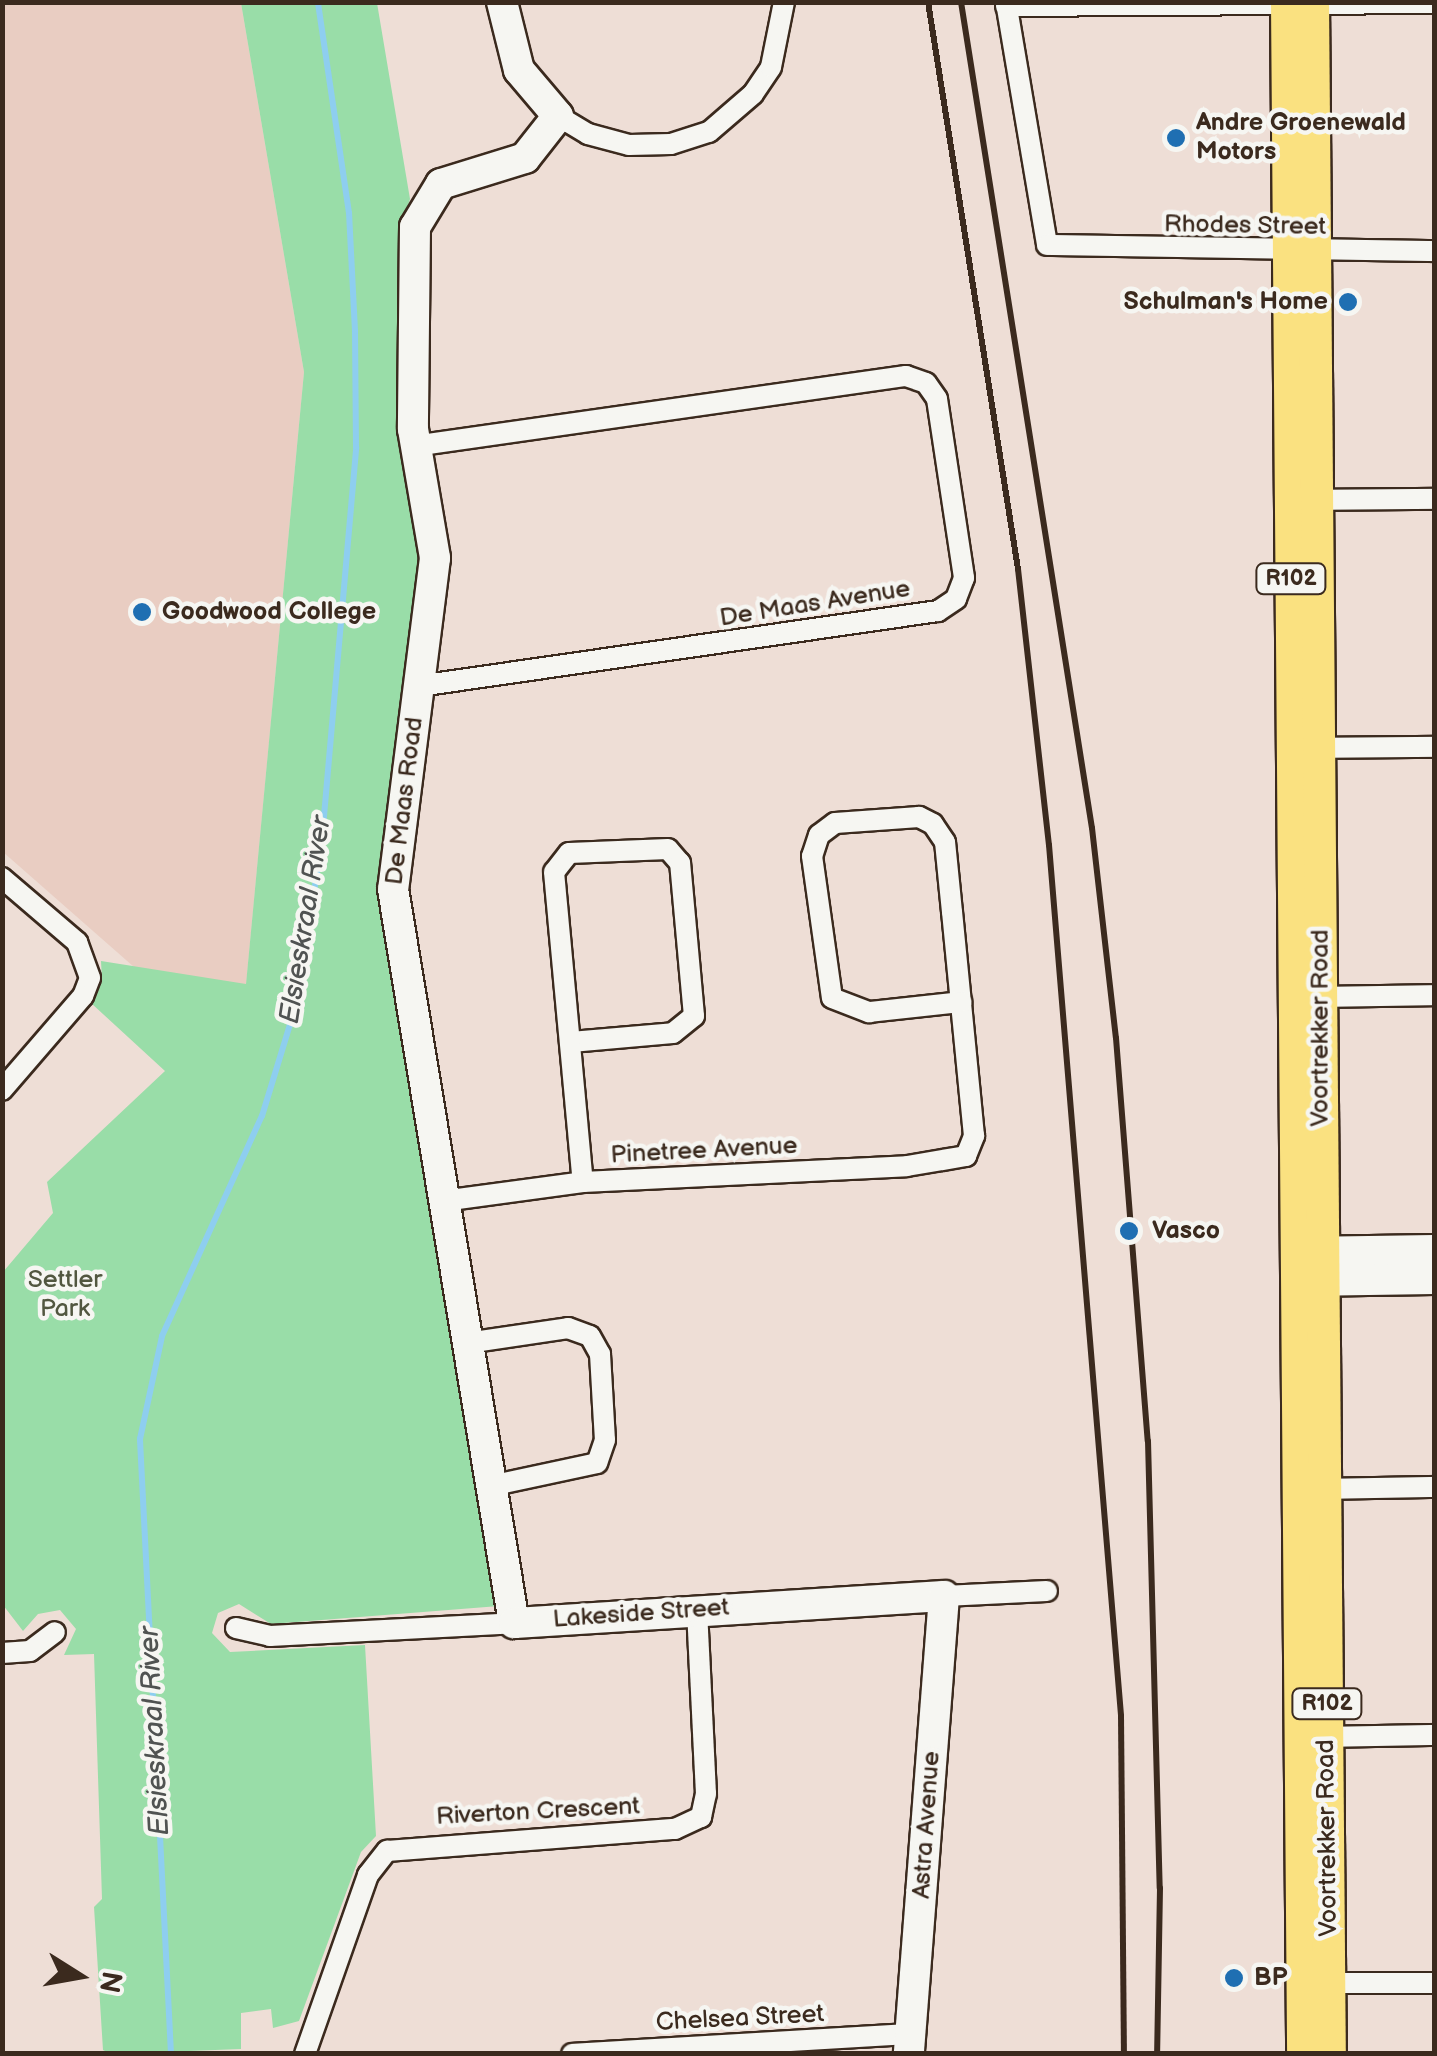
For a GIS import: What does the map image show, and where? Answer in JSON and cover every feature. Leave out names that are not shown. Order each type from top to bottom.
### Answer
[{"type":"main road","name":"Voortrekker Road","points":[[1300,3],[1315,1983],[1303,2054]]},
{"type":"main road","name":"Voortrekker Road","points":[[1315,1983],[1330,2054]]},
{"type":"street","points":[[502,2],[519,70],[558,116],[588,134],[628,145],[671,144],[709,132],[753,94],[771,67],[784,2]]},
{"type":"street","points":[[1006,4],[1434,2]]},
{"type":"street","name":"Rhodes Street","points":[[1006,4],[1042,236],[1055,249],[1434,251]]},
{"type":"street","name":"De Maas Road","points":[[514,1623],[394,906],[434,558],[414,446],[418,215],[441,184],[534,152],[558,116]]},
{"type":"street","name":"De Maas Avenue","points":[[414,446],[906,376],[926,383],[937,399],[964,578],[956,599],[938,611],[418,686]]},
{"type":"street","points":[[1304,500],[1434,499]]},
{"type":"street","points":[[1306,748],[1434,747]]},
{"type":"street","points":[[907,816],[927,819],[940,832],[961,1002],[869,1012],[832,998],[812,856],[827,827],[907,816]]},
{"type":"street","points":[[571,1042],[673,1033],[694,1016],[680,862],[668,849],[586,850],[556,865],[553,895],[583,1182]]},
{"type":"street","points":[[2,878],[77,942],[90,969],[83,996],[2,1090]]},
{"type":"street","points":[[1307,997],[1434,995]]},
{"type":"street","name":"Pinetree Avenue","points":[[442,1201],[583,1182],[907,1166],[966,1156],[974,1136],[961,1002]]},
{"type":"street","points":[[1309,1266],[1434,1250]]},
{"type":"street","points":[[1309,1266],[1434,1278]]},
{"type":"street","points":[[467,1343],[568,1328],[590,1336],[600,1354],[604,1440],[597,1463],[490,1486]]},
{"type":"street","points":[[1311,1489],[1434,1488]]},
{"type":"street","name":"Lakeside Street","points":[[236,1628],[270,1636],[1048,1591]]},
{"type":"street","name":"Astra Avenue","points":[[910,2044],[944,1596]]},
{"type":"street","name":"Riverton Crescent","points":[[305,2054],[368,1875],[386,1851],[674,1828],[701,1817],[706,1794],[697,1610]]},
{"type":"street","points":[[2,1653],[30,1651],[55,1632]]},
{"type":"street","points":[[1313,1737],[1434,1736]]},
{"type":"street","points":[[1315,1983],[1434,1982]]},
{"type":"street","name":"Chelsea Street","points":[[572,2054],[910,2044]]},
{"type":"shaded area","name":"Goodwood College","points":[[3,3],[241,3],[304,372],[246,985],[134,967],[3,852]]},
{"type":"green space","name":"Settler Park","points":[[241,3],[377,3],[410,199],[403,221],[399,427],[424,562],[385,853],[499,1606],[271,1624],[239,1604],[218,1613],[212,1633],[230,1652],[365,1645],[376,1836],[361,1852],[299,2021],[273,2028],[271,2009],[241,2013],[241,2049],[111,2054],[103,2050],[94,1907],[102,1899],[94,1654],[64,1655],[76,1629],[60,1610],[38,1614],[23,1631],[3,1605],[3,1272],[53,1213],[47,1182],[165,1071],[91,1003],[102,981],[101,961],[246,984],[304,372]]},
{"type":"waterway","name":"Elsieskraal River","points":[[171,2054],[140,1439],[162,1336],[262,1116],[298,998],[322,839],[356,447],[349,213],[318,2]]},
{"type":"railway","points":[[928,2],[1018,569],[1049,845],[1121,1716],[1124,2054]]},
{"type":"railway","points":[[961,2],[1092,828],[1116,1038],[1148,1441],[1160,1888],[1157,2054]]},
{"type":"place","name":"Andre Groenewald Motors","points":[[1176,138]]},
{"type":"place","name":"Schulman's Home","points":[[1348,302]]},
{"type":"place","name":"Goodwood College","points":[[142,612]]},
{"type":"place","name":"Vasco","points":[[1129,1231]]},
{"type":"place","name":"BP","points":[[1234,1978]]}]
